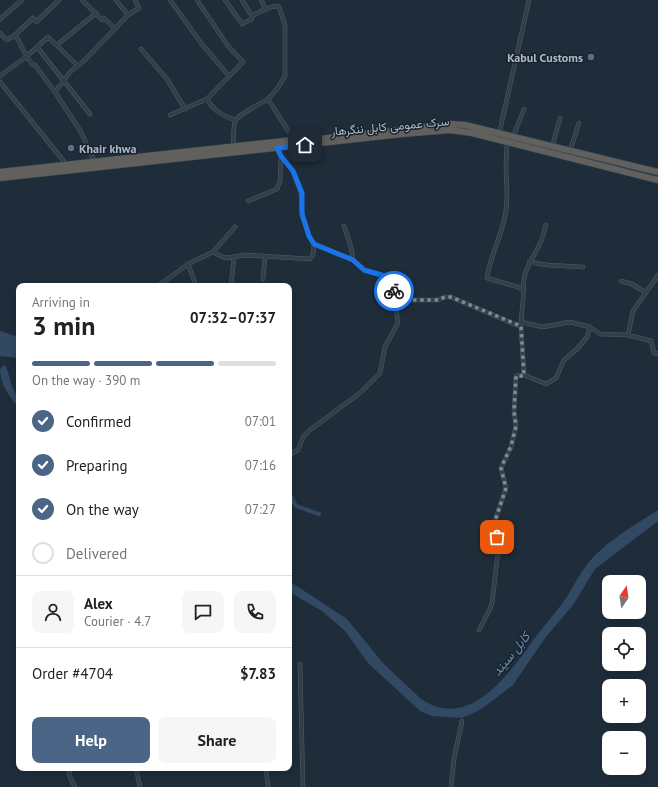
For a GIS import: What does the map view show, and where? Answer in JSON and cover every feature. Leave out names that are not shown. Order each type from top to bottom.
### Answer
[{"type":"highway","name":"سرک عمومی کابل ننگرهار","points":[[0,172],[294,140],[312,140],[450,124],[465,125],[499,136],[507,141],[658,180]]},
{"type":"highway","name":"سرک عمومی کابل ننگرهار","points":[[0,178],[450,130],[513,137],[658,172]]},
{"type":"street","points":[[0,19],[22,0]]},
{"type":"street","points":[[0,33],[7,40],[16,35],[33,18],[36,22],[59,0]]},
{"type":"street","points":[[82,0],[102,20],[104,18],[115,29]]},
{"type":"street","points":[[116,0],[128,16]]},
{"type":"street","points":[[55,92],[77,65],[84,61],[128,16],[139,8],[135,0]]},
{"type":"street","points":[[170,0],[201,43],[229,76]]},
{"type":"street","points":[[170,115],[207,99],[243,62],[228,46],[196,0]]},
{"type":"street","points":[[225,0],[242,24],[252,19],[252,16],[277,6],[285,25],[285,76],[277,89],[268,99],[257,107],[242,113],[235,120],[233,147]]},
{"type":"street","points":[[242,0],[252,16]]},
{"type":"street","points":[[261,0],[266,10]]},
{"type":"street","points":[[499,136],[529,0]]},
{"type":"street","points":[[57,45],[96,13]]},
{"type":"street","points":[[16,35],[23,48],[26,58],[33,65],[35,65],[55,92],[81,132],[94,162]]},
{"type":"street","points":[[0,76],[26,58],[48,36],[77,65]]},
{"type":"street","points":[[37,47],[90,114]]},
{"type":"street","points":[[141,49],[170,83],[185,109]]},
{"type":"street","points":[[0,82],[66,164]]},
{"type":"street","points":[[207,99],[221,115],[235,120]]},
{"type":"street","points":[[268,99],[294,140]]},
{"type":"street","points":[[513,137],[524,109]]},
{"type":"street","points":[[552,147],[560,118]]},
{"type":"street","points":[[570,151],[579,123]]},
{"type":"street","points":[[507,141],[506,166],[508,192],[506,215],[495,253],[488,269],[487,278],[524,289]]},
{"type":"street","points":[[277,148],[281,156],[293,171],[302,193],[302,214],[309,236],[314,244],[353,260],[364,270],[392,278],[398,323],[385,347],[380,373],[360,393],[310,430],[303,437],[298,450],[292,453]]},
{"type":"street","points":[[248,201],[277,189],[280,181],[281,156]]},
{"type":"street","points":[[524,376],[521,324],[524,289],[522,282],[529,262],[541,243],[546,225]]},
{"type":"street","points":[[344,226],[351,247],[353,260]]},
{"type":"street","points":[[162,283],[188,264],[213,252],[235,227]]},
{"type":"street","points":[[213,252],[224,258],[234,258],[246,255],[310,258],[313,254],[314,244]]},
{"type":"street","points":[[263,279],[265,257]]},
{"type":"street","points":[[231,283],[234,258]]},
{"type":"street","points":[[529,262],[547,265],[583,267]]},
{"type":"street","points":[[188,264],[195,283]]},
{"type":"street","points":[[628,335],[633,311],[658,275]]},
{"type":"street","points":[[621,281],[632,284],[645,292]]},
{"type":"street","points":[[395,300],[438,300],[445,297],[451,297],[521,324],[543,327],[570,322],[590,328],[600,334],[628,335],[651,341],[654,352],[658,354]]},
{"type":"street","points":[[479,630],[492,603],[499,543],[494,524],[506,488],[501,468],[511,446],[516,426],[514,412],[516,376],[524,376],[546,384],[556,378],[564,360],[578,348],[587,337],[590,328]]},
{"type":"street","points":[[300,664],[303,787]]},
{"type":"street","points":[[451,787],[454,759],[462,721]]},
{"type":"street","points":[[70,771],[69,775],[75,787]]},
{"type":"street","points":[[137,771],[140,787]]},
{"type":"street","points":[[266,771],[268,787]]},
{"type":"water","points":[[0,331],[16,336],[16,358],[0,356]]},
{"type":"water","points":[[4,365],[7,369],[16,394],[16,404],[3,385],[0,369]]},
{"type":"water","points":[[658,510],[658,521],[595,569],[573,605],[545,638],[513,685],[480,710],[462,718],[432,716],[420,711],[368,663],[345,631],[322,611],[292,594],[292,583],[347,619],[383,663],[421,699],[439,707],[457,708],[473,703],[502,679],[564,602],[586,566],[601,550],[620,535]]},
{"type":"waterway","points":[[292,499],[296,506],[319,514]]},
{"type":"way so far","points":[[394,291],[395,300],[438,300],[445,297],[451,297],[464,301],[513,324],[521,326],[524,376],[516,376],[514,412],[516,426],[511,446],[501,468],[506,488],[494,524],[497,537]]},
{"type":"place","name":"Kabul Customs","points":[[591,57]]},
{"type":"place","name":"Khair khwa","points":[[71,148]]},
{"type":"route","points":[[305,145],[277,148],[281,156],[293,171],[302,193],[302,214],[309,236],[314,244],[353,260],[364,270],[392,278],[394,291]]},
{"type":"water label","name":"کابل سيند","points":[[511,654]]}]
